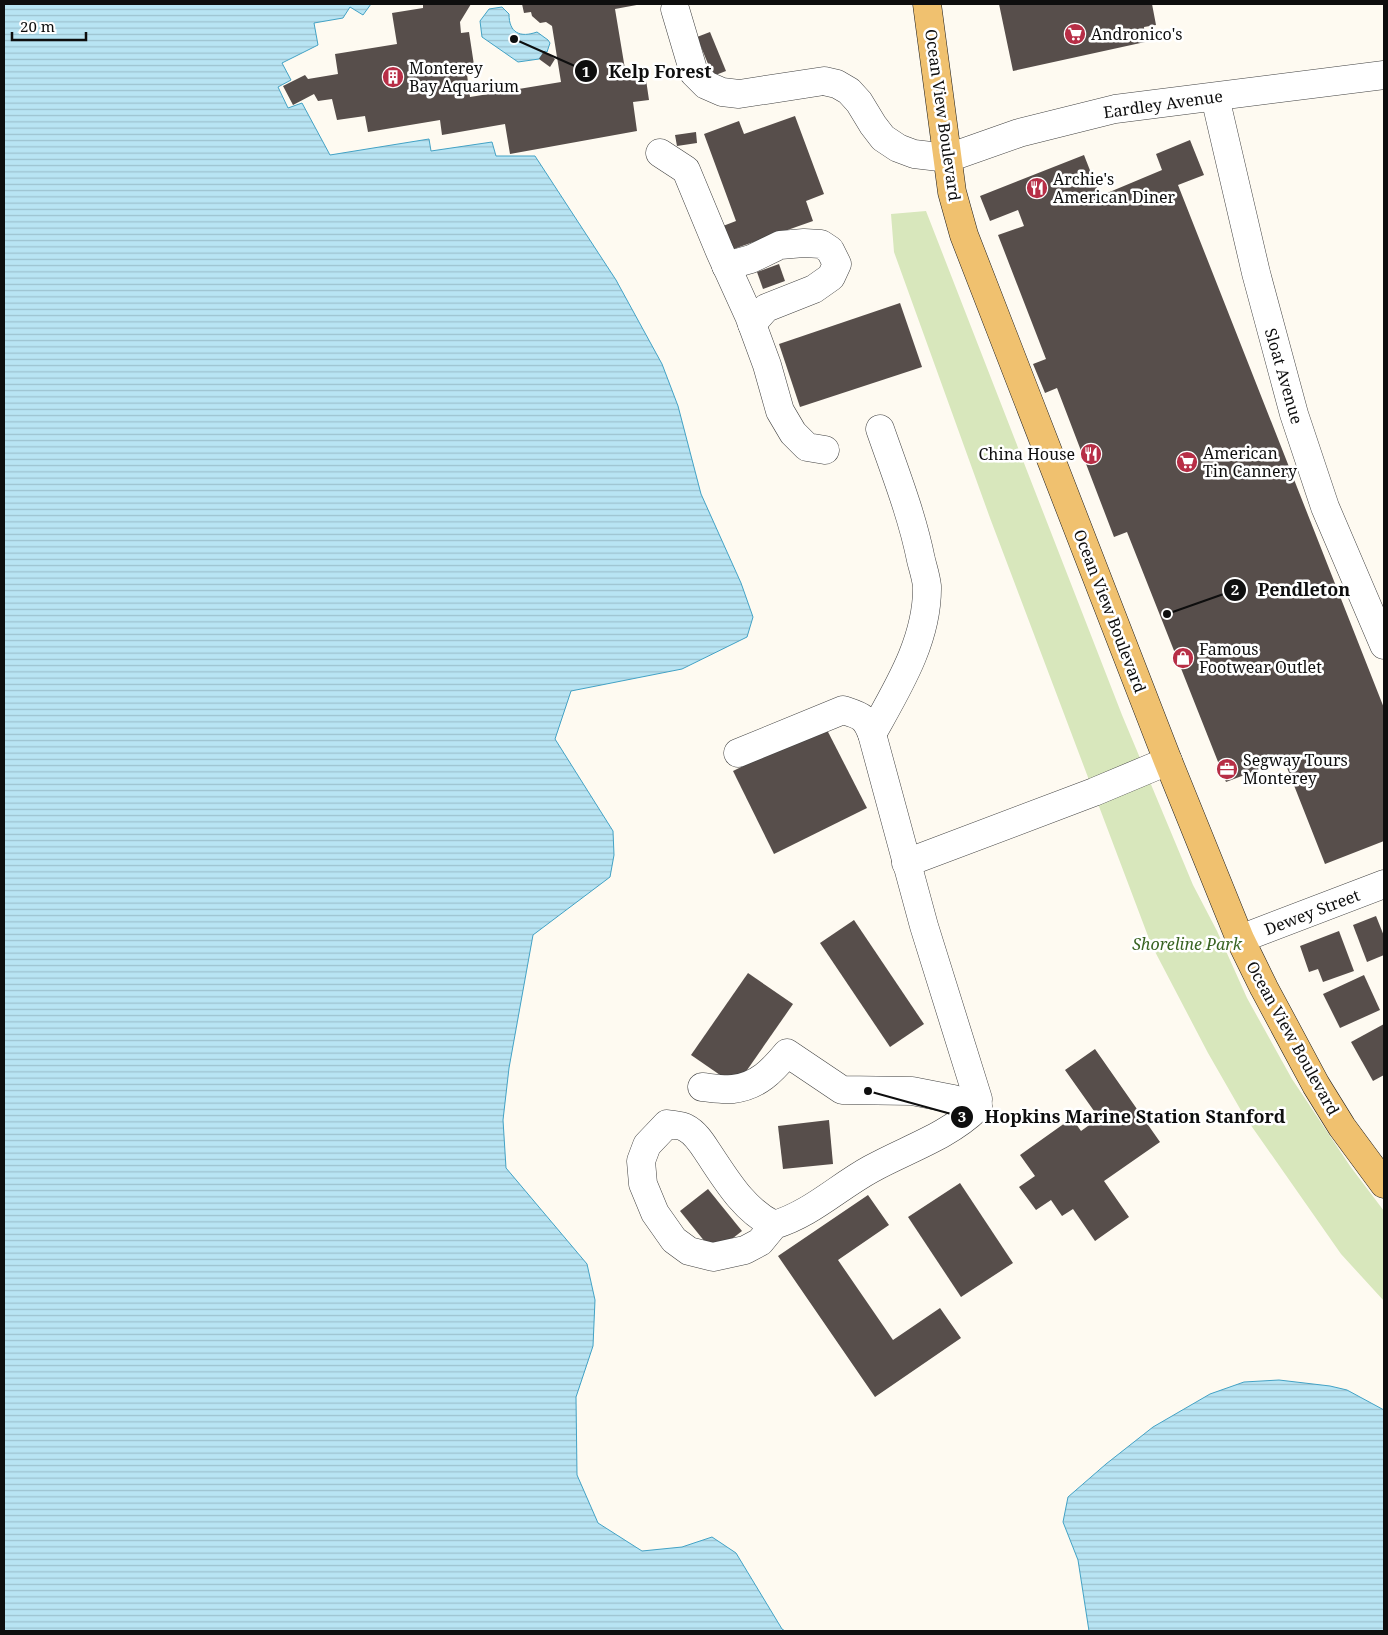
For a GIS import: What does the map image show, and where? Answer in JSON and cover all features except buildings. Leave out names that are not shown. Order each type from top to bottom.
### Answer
[{"type":"main road","name":"Ocean View Boulevard","points":[[927,4],[952,192],[964,235],[1168,760],[1240,939],[1316,1085],[1342,1127],[1384,1184]]},
{"type":"street","points":[[675,9],[694,73],[706,85],[722,92],[739,94],[824,81],[838,84],[849,91],[859,102],[883,138],[898,148],[914,154],[948,158]]},
{"type":"street","name":"Eardley Avenue","points":[[948,158],[1020,133],[1115,109],[1384,75]]},
{"type":"street","name":"Sloat Avenue","points":[[1215,97],[1256,274],[1294,414],[1325,507],[1384,645]]},
{"type":"street","points":[[660,153],[686,170],[752,324],[767,365],[780,411],[793,433],[807,447],[825,450]]},
{"type":"street","points":[[726,266],[751,259],[780,245],[804,243],[821,244],[830,250],[837,264],[831,277],[814,289],[766,308],[752,324]]},
{"type":"street","points":[[872,734],[898,686],[914,651],[923,621],[927,585],[917,538],[880,429]]},
{"type":"street","points":[[738,753],[843,710],[858,715],[867,722],[872,734],[906,863],[942,986],[978,1099],[977,1108],[951,1129],[870,1170],[805,1213],[774,1225],[760,1242],[745,1250],[713,1257],[690,1251],[674,1240],[655,1213],[643,1184],[641,1161],[647,1145],[667,1124],[686,1128],[697,1137],[743,1202],[762,1219],[774,1225]]},
{"type":"street","points":[[906,863],[1094,792],[1168,760]]},
{"type":"street","name":"Dewey Street","points":[[1240,939],[1384,884]]},
{"type":"street","points":[[702,1087],[733,1089],[752,1084],[771,1072],[787,1053],[842,1090],[912,1090],[978,1106]]},
{"type":"green space","name":"Shoreline Park","points":[[926,211],[1122,715],[1193,885],[1217,931],[1247,998],[1292,1079],[1350,1166],[1384,1211],[1384,1301],[1341,1254],[1243,1114],[1208,1053],[1151,944],[990,518],[894,252],[891,214]]},
{"type":"water","points":[[4,4],[371,4],[363,15],[350,7],[343,18],[314,23],[318,45],[282,63],[291,80],[278,87],[288,108],[302,103],[330,155],[429,139],[431,151],[492,142],[496,156],[535,156],[616,280],[662,364],[678,406],[701,494],[741,583],[753,617],[747,637],[682,669],[571,691],[555,739],[613,831],[614,855],[610,877],[533,935],[509,1068],[503,1120],[506,1168],[587,1264],[595,1300],[593,1346],[576,1397],[577,1475],[598,1523],[642,1551],[682,1547],[712,1537],[736,1553],[785,1631],[4,1631]]},
{"type":"water","points":[[502,7],[509,14],[513,30],[521,34],[537,32],[548,40],[550,43],[547,52],[545,51],[539,59],[518,62],[482,37],[480,21],[489,9]]},
{"type":"water","points":[[1279,1380],[1347,1390],[1384,1410],[1384,1631],[1089,1631],[1078,1560],[1063,1522],[1068,1497],[1153,1427],[1210,1394],[1244,1382]]},
{"type":"place","name":"Andronico's","points":[[1075,34]]},
{"type":"place","name":"Kelp Forest","points":[[514,39]]},
{"type":"place","name":"Monterey Bay Aquarium","points":[[393,77]]},
{"type":"place","name":"Archie's American Diner","points":[[1037,188]]},
{"type":"place","name":"China House","points":[[1091,454]]},
{"type":"place","name":"American Tin Cannery","points":[[1187,462]]},
{"type":"place","name":"Pendleton","points":[[1167,614]]},
{"type":"place","name":"Famous Footwear Outlet","points":[[1183,658]]},
{"type":"place","name":"Segway Tours Monterey","points":[[1227,769]]},
{"type":"place","name":"Hopkins Marine Station Stanford","points":[[868,1091]]}]
